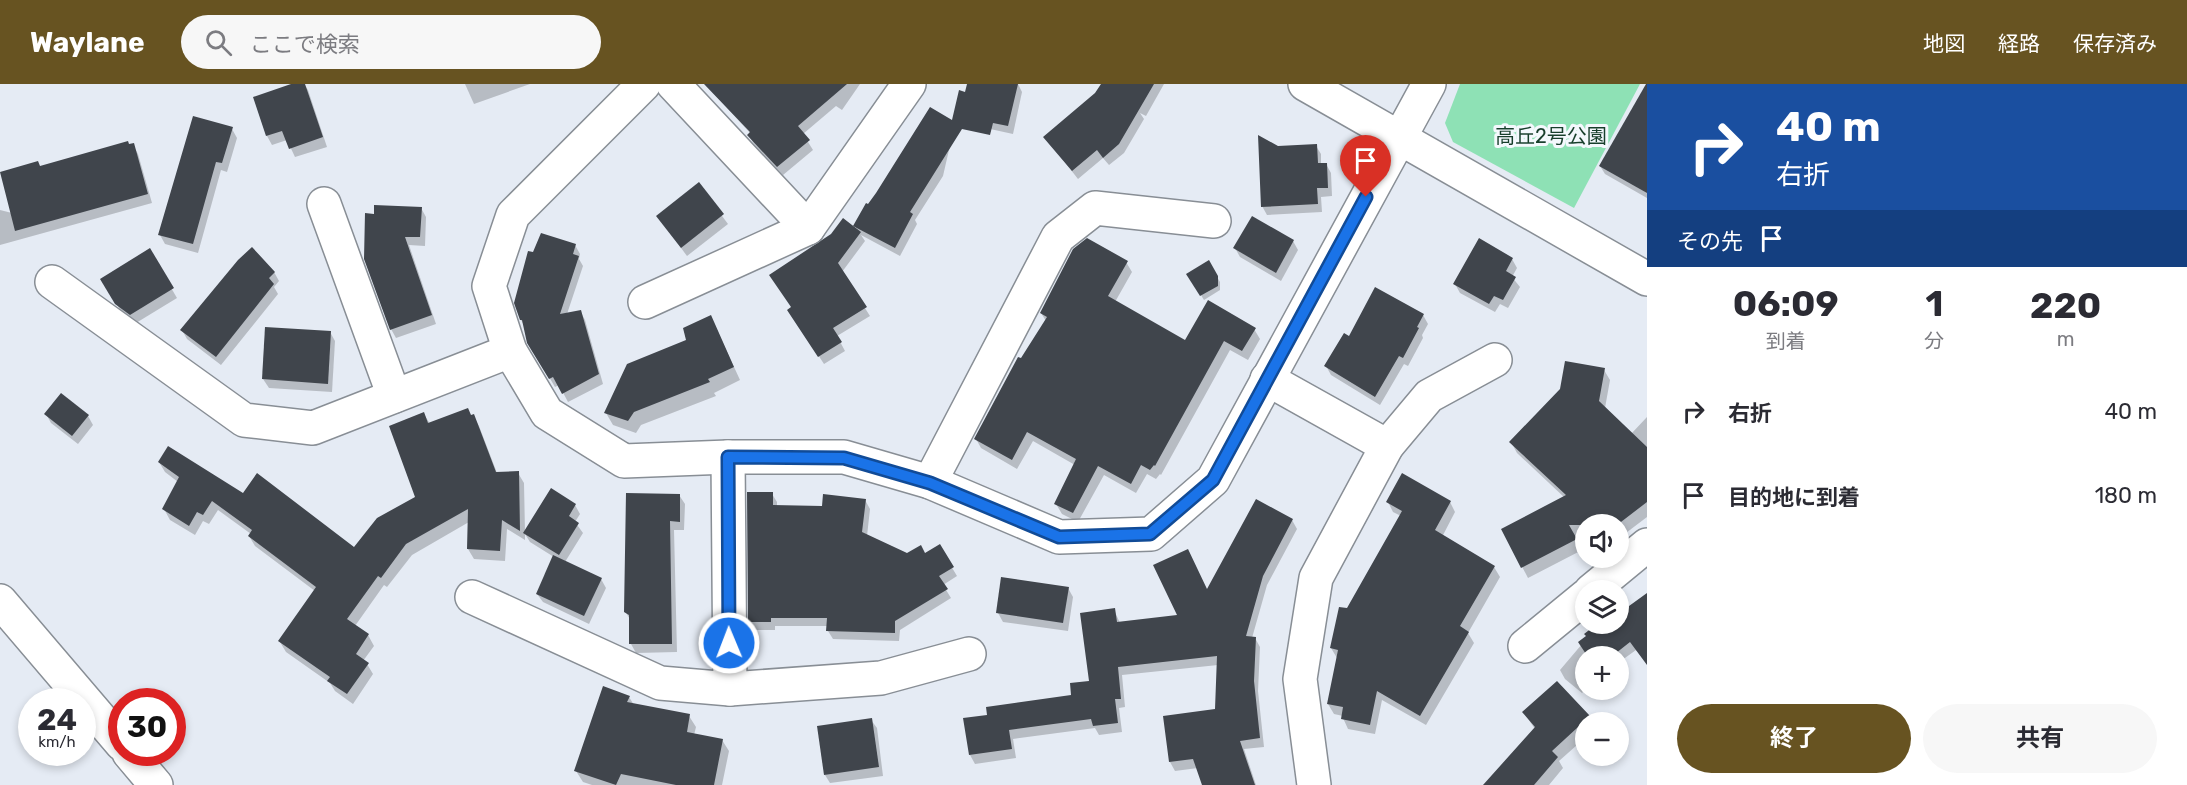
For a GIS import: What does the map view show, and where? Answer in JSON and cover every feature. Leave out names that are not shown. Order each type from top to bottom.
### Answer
[{"type":"street","points":[[644,84],[513,214],[489,286],[510,351],[548,413],[624,461],[728,457],[844,458],[930,483],[1059,537],[1150,534],[1213,480],[1429,84]]},
{"type":"street","points":[[673,84],[808,228]]},
{"type":"street","points":[[645,302],[808,228],[909,84]]},
{"type":"street","points":[[1305,84],[1647,279]]},
{"type":"street","points":[[324,204],[394,396]]},
{"type":"street","points":[[930,483],[1058,237],[1095,208],[1214,221]]},
{"type":"street","points":[[52,282],[244,420],[313,428],[510,351]]},
{"type":"street","points":[[1314,785],[1300,679],[1316,578],[1387,446],[1429,396],[1495,360]]},
{"type":"street","points":[[1267,380],[1387,446]]},
{"type":"street","points":[[728,457],[729,689]]},
{"type":"street","points":[[1605,580],[1647,545]]},
{"type":"street","points":[[472,597],[660,683],[729,689],[881,678],[969,654]]},
{"type":"street","points":[[0,601],[108,728]]},
{"type":"street","points":[[1525,646],[1575,605]]},
{"type":"street","points":[[140,766],[156,785]]},
{"type":"green space","name":"高丘2号公園","points":[[1460,84],[1640,84],[1574,208],[1453,142],[1445,123]]},
{"type":"building","points":[[291,84],[305,84],[323,137],[289,149],[282,131],[266,136],[253,97]]},
{"type":"building","points":[[704,84],[847,84],[798,126],[810,140],[777,167],[747,135],[750,132]]},
{"type":"building","points":[[967,84],[1018,84],[1008,126],[993,123],[990,135],[962,129],[910,212],[913,214],[895,248],[853,226],[930,107],[952,120],[959,90],[965,92]]},
{"type":"building","points":[[1101,84],[1154,84],[1119,144],[1103,158],[1097,150],[1072,171],[1043,137],[1095,93]]},
{"type":"building","points":[[1647,84],[1647,193],[1599,166]]},
{"type":"building","points":[[193,116],[233,127],[222,163],[216,162],[193,244],[158,235]]},
{"type":"building","points":[[1258,135],[1278,146],[1317,144],[1318,163],[1327,163],[1328,188],[1317,188],[1318,204],[1261,207]]},
{"type":"building","points":[[128,141],[129,144],[134,143],[148,194],[15,231],[0,172],[38,161],[40,166]]},
{"type":"building","points":[[699,182],[724,214],[681,248],[656,216]]},
{"type":"building","points":[[374,205],[422,207],[420,237],[405,237],[432,315],[390,330],[364,259],[365,213],[374,214]]},
{"type":"building","points":[[1252,216],[1294,240],[1276,273],[1233,248]]},
{"type":"building","points":[[843,218],[861,232],[838,263],[867,307],[833,328],[842,342],[818,357],[787,310],[791,307],[769,275],[831,234]]},
{"type":"building","points":[[541,233],[576,244],[573,254],[579,256],[560,314],[581,310],[599,374],[562,394],[553,377],[549,379],[527,343],[522,320],[520,320],[514,303],[528,251],[533,252]]},
{"type":"building","points":[[1087,238],[1128,261],[1108,296],[1185,340],[1208,300],[1256,328],[1242,351],[1224,341],[1155,466],[1150,470],[1141,465],[1131,484],[1098,466],[1073,513],[1054,504],[1076,459],[1027,432],[1012,460],[974,439],[1018,357],[1021,358],[1047,317],[1040,313],[1073,249]]},
{"type":"building","points":[[1479,238],[1513,258],[1506,271],[1516,277],[1503,300],[1494,296],[1489,304],[1453,284]]},
{"type":"building","points":[[252,247],[275,272],[269,278],[274,284],[216,357],[180,330],[238,260]]},
{"type":"building","points":[[150,248],[174,288],[130,315],[115,304],[100,279]]},
{"type":"building","points":[[1209,260],[1218,276],[1218,286],[1200,296],[1186,274]]},
{"type":"building","points":[[1375,287],[1424,314],[1403,358],[1399,356],[1375,397],[1324,366],[1344,333],[1349,336]]},
{"type":"building","points":[[711,315],[734,367],[708,379],[710,382],[634,412],[628,421],[604,413],[627,364],[686,340],[683,328]]},
{"type":"building","points":[[265,327],[331,331],[328,384],[262,379]]},
{"type":"building","points":[[1565,361],[1605,368],[1599,401],[1647,447],[1647,502],[1629,516],[1575,514],[1575,525],[1569,525],[1575,540],[1521,568],[1501,529],[1566,495],[1509,442],[1560,389]]},
{"type":"building","points":[[61,393],[89,415],[72,436],[44,414]]},
{"type":"building","points":[[468,408],[471,415],[474,414],[496,472],[519,471],[520,531],[502,520],[500,551],[467,549],[468,509],[406,544],[381,578],[378,576],[347,619],[369,634],[356,654],[369,663],[347,694],[327,681],[330,677],[278,641],[316,587],[248,536],[252,530],[212,501],[203,515],[197,512],[189,526],[162,509],[179,477],[158,462],[168,446],[243,493],[257,473],[354,547],[377,518],[415,497],[389,426],[424,412],[428,423]]},
{"type":"building","points":[[1402,473],[1451,501],[1435,530],[1495,566],[1460,626],[1469,632],[1420,716],[1377,691],[1370,725],[1341,719],[1343,707],[1327,704],[1338,650],[1330,648],[1339,607],[1347,608],[1402,511],[1386,502]]},
{"type":"building","points":[[551,488],[576,504],[569,516],[579,523],[559,555],[523,533]]},
{"type":"building","points":[[747,492],[773,492],[773,505],[822,506],[823,494],[866,499],[862,532],[907,553],[921,545],[925,553],[940,544],[954,567],[939,576],[948,589],[895,621],[895,633],[826,631],[827,618],[771,618],[771,622],[748,622]]},
{"type":"building","points":[[626,493],[680,494],[680,522],[670,521],[672,644],[629,644],[629,615],[624,612]]},
{"type":"building","points":[[1256,499],[1293,519],[1263,576],[1246,636],[1256,637],[1254,681],[1260,738],[1240,741],[1255,785],[1202,785],[1193,759],[1169,762],[1163,716],[1215,709],[1217,656],[1118,667],[1121,699],[1115,699],[1118,723],[1093,726],[1091,719],[1009,730],[1012,749],[969,755],[963,718],[987,715],[986,707],[1071,695],[1070,683],[1089,681],[1080,613],[1115,608],[1117,622],[1177,615],[1153,565],[1188,549],[1207,589]]},
{"type":"building","points":[[553,555],[602,578],[584,616],[536,594]]},
{"type":"building","points":[[1001,577],[1069,587],[1063,623],[996,613]]},
{"type":"building","points":[[1647,593],[1647,665],[1630,642],[1625,646],[1581,646],[1578,642],[1586,636],[1584,634],[1629,634],[1629,606]]},
{"type":"building","points":[[1557,681],[1586,712],[1575,712],[1575,730],[1552,751],[1558,757],[1534,785],[1483,785],[1535,727],[1522,712]]},
{"type":"building","points":[[603,686],[630,696],[627,702],[690,714],[687,732],[723,739],[714,785],[676,785],[621,774],[616,785],[574,771]]},
{"type":"building","points":[[872,718],[879,767],[824,775],[817,726]]},
{"type":"route","points":[[729,643],[728,457],[844,458],[930,483],[1059,537],[1150,534],[1213,480],[1366,197]]}]
